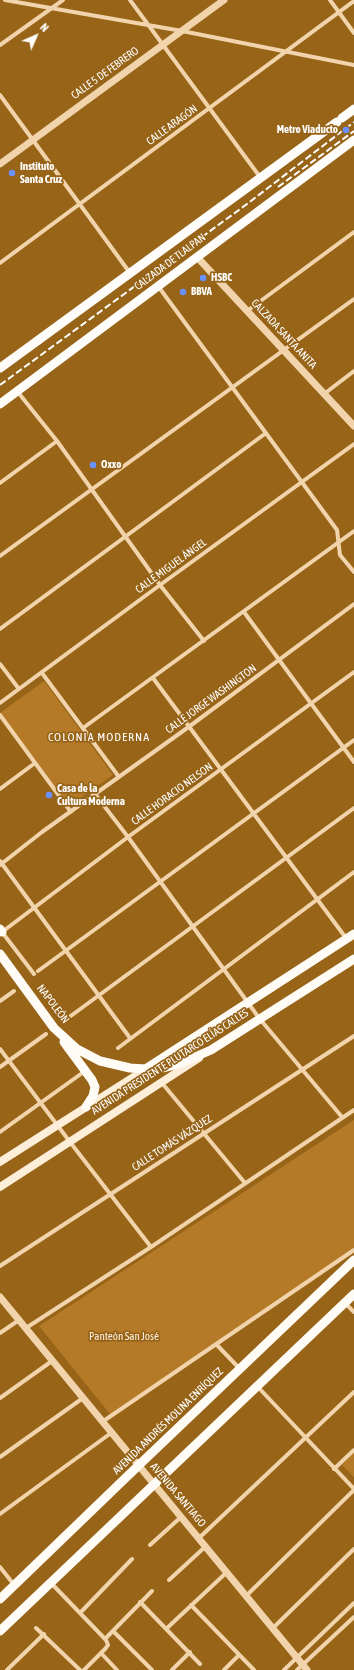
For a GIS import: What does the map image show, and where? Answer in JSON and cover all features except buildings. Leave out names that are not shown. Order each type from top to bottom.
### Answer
[{"type":"highway","name":"CALZADA DE TLALPAN","points":[[1,367],[354,109]]},
{"type":"highway","name":"CALZADA DE TLALPAN","points":[[0,404],[354,140]]},
{"type":"main road","name":"AVENIDA PRESIDENTE PLUTARCO ELÍAS CALLES","points":[[0,1162],[350,936]]},
{"type":"main road","name":"NAPOLEÓN","points":[[0,954],[54,1028],[77,1049],[100,1061],[130,1068],[163,1068],[179,1064],[211,1050]]},
{"type":"main road","name":"AVENIDA PRESIDENTE PLUTARCO ELÍAS CALLES","points":[[0,1187],[162,1083],[259,1018],[354,959]]},
{"type":"main road","points":[[54,1028],[95,1087],[93,1096],[86,1107]]},
{"type":"main road","name":"AVENIDA ANDRÉS MOLINA ENRÍQUEZ","points":[[0,1600],[354,1260]]},
{"type":"main road","points":[[0,1631],[354,1294]]},
{"type":"street","points":[[5,0],[182,31],[354,65]]},
{"type":"street","points":[[0,45],[63,0]]},
{"type":"street","points":[[130,0],[260,178]]},
{"type":"street","name":"CALLE 5 DE FEBRERO","points":[[0,164],[224,0]]},
{"type":"street","points":[[330,0],[354,33]]},
{"type":"street","name":"CALLE ARAGÓN","points":[[0,263],[354,1]]},
{"type":"street","points":[[0,95],[130,273]]},
{"type":"street","points":[[247,311],[354,232]]},
{"type":"street","name":"CALZADA SANTA ANITA","points":[[197,257],[354,426]]},
{"type":"street","points":[[158,286],[337,530],[340,555],[354,572]]},
{"type":"street","points":[[0,556],[354,299]]},
{"type":"street","points":[[324,394],[354,370]]},
{"type":"street","points":[[17,391],[57,441],[160,585],[204,641]]},
{"type":"street","points":[[0,629],[266,433]]},
{"type":"street","points":[[0,483],[57,441]]},
{"type":"street","name":"CALLE MIGUEL ÁNGEL","points":[[0,704],[354,444]]},
{"type":"street","points":[[83,728],[354,531]]},
{"type":"street","name":"CALLE JORGE WASHINGTON","points":[[1,864],[354,604]]},
{"type":"street","points":[[244,612],[354,762]]},
{"type":"street","points":[[0,664],[19,690]]},
{"type":"street","name":"CALLE HORACIO NELSON","points":[[1,931],[35,908],[128,837],[354,672]]},
{"type":"street","points":[[42,673],[119,777]]},
{"type":"street","points":[[153,678],[317,898],[350,936]]},
{"type":"street","points":[[0,716],[71,812]]},
{"type":"street","points":[[66,951],[354,740]]},
{"type":"street","points":[[0,789],[35,763]]},
{"type":"street","points":[[95,794],[224,968],[259,1018],[342,1117]]},
{"type":"street","points":[[68,1018],[354,808]]},
{"type":"street","points":[[1,864],[130,1038]]},
{"type":"street","points":[[118,1048],[317,898],[354,872]]},
{"type":"street","name":"NAPOLEÓN","points":[[1,931],[36,973],[66,951]]},
{"type":"street","points":[[0,1001],[14,991]]},
{"type":"street","points":[[0,1067],[46,1034]]},
{"type":"street","name":"CALLE TOMÁS VÁZQUEZ","points":[[0,1266],[354,1036]]},
{"type":"street","points":[[0,1048],[40,1103],[151,1247]]},
{"type":"street","points":[[0,1132],[85,1071]]},
{"type":"street","points":[[162,1083],[245,1183]]},
{"type":"street","points":[[26,1328],[151,1247],[354,1110]]},
{"type":"street","points":[[102,1422],[354,1250]]},
{"type":"street","name":"AVENIDA SANTIAGO","points":[[0,1297],[305,1667]]},
{"type":"street","points":[[344,1303],[354,1312]]},
{"type":"street","points":[[0,1333],[19,1320]]},
{"type":"street","points":[[216,1344],[240,1368]]},
{"type":"street","points":[[0,1398],[52,1361]]},
{"type":"street","points":[[246,1596],[354,1489],[257,1386]]},
{"type":"street","points":[[199,1538],[354,1392]]},
{"type":"street","points":[[0,1456],[83,1398]]},
{"type":"street","points":[[0,1514],[111,1433]]},
{"type":"street","points":[[334,1469],[354,1450]]},
{"type":"street","points":[[150,1545],[181,1517]]},
{"type":"street","points":[[169,1580],[206,1546]]},
{"type":"street","points":[[273,1628],[354,1549]]},
{"type":"street","points":[[80,1613],[132,1559]]},
{"type":"street","points":[[1,1570],[15,1586]]},
{"type":"street","points":[[166,1629],[227,1572]]},
{"type":"street","points":[[51,1582],[105,1639],[108,1645],[84,1670]]},
{"type":"street","points":[[105,1639],[152,1591]]},
{"type":"street","points":[[140,1602],[200,1664]]},
{"type":"street","points":[[284,1670],[354,1603]]},
{"type":"street","points":[[191,1605],[254,1670]]},
{"type":"street","points":[[297,1670],[305,1667],[354,1617]]},
{"type":"street","points":[[36,1628],[80,1670]]},
{"type":"street","points":[[113,1631],[152,1670]]},
{"type":"street","points":[[7,1670],[44,1634]]},
{"type":"street","points":[[172,1670],[190,1652]]},
{"type":"street","points":[[101,1653],[118,1670]]},
{"type":"street","points":[[224,1670],[239,1655]]},
{"type":"green space","points":[[44,681],[113,775],[69,806],[0,713]]},
{"type":"green space","name":"Panteón San José","points":[[354,1120],[354,1248],[110,1414],[39,1326]]},
{"type":"green space","points":[[354,1453],[354,1477],[342,1465]]},
{"type":"railway","points":[[0,385],[247,204],[354,122]]},
{"type":"railway","points":[[278,187],[354,131]]},
{"type":"place","name":"Metro Viaducto","points":[[346,130]]},
{"type":"place","name":"Instituto Santa Cruz","points":[[12,173]]},
{"type":"place","name":"HSBC","points":[[203,278]]},
{"type":"place","name":"BBVA","points":[[183,292]]},
{"type":"place","name":"Oxxo","points":[[93,465]]},
{"type":"place","name":"Casa de la Cultura Moderna","points":[[49,795]]},
{"type":"district","name":"COLONIA MODERNA","points":[[99,737]]}]
